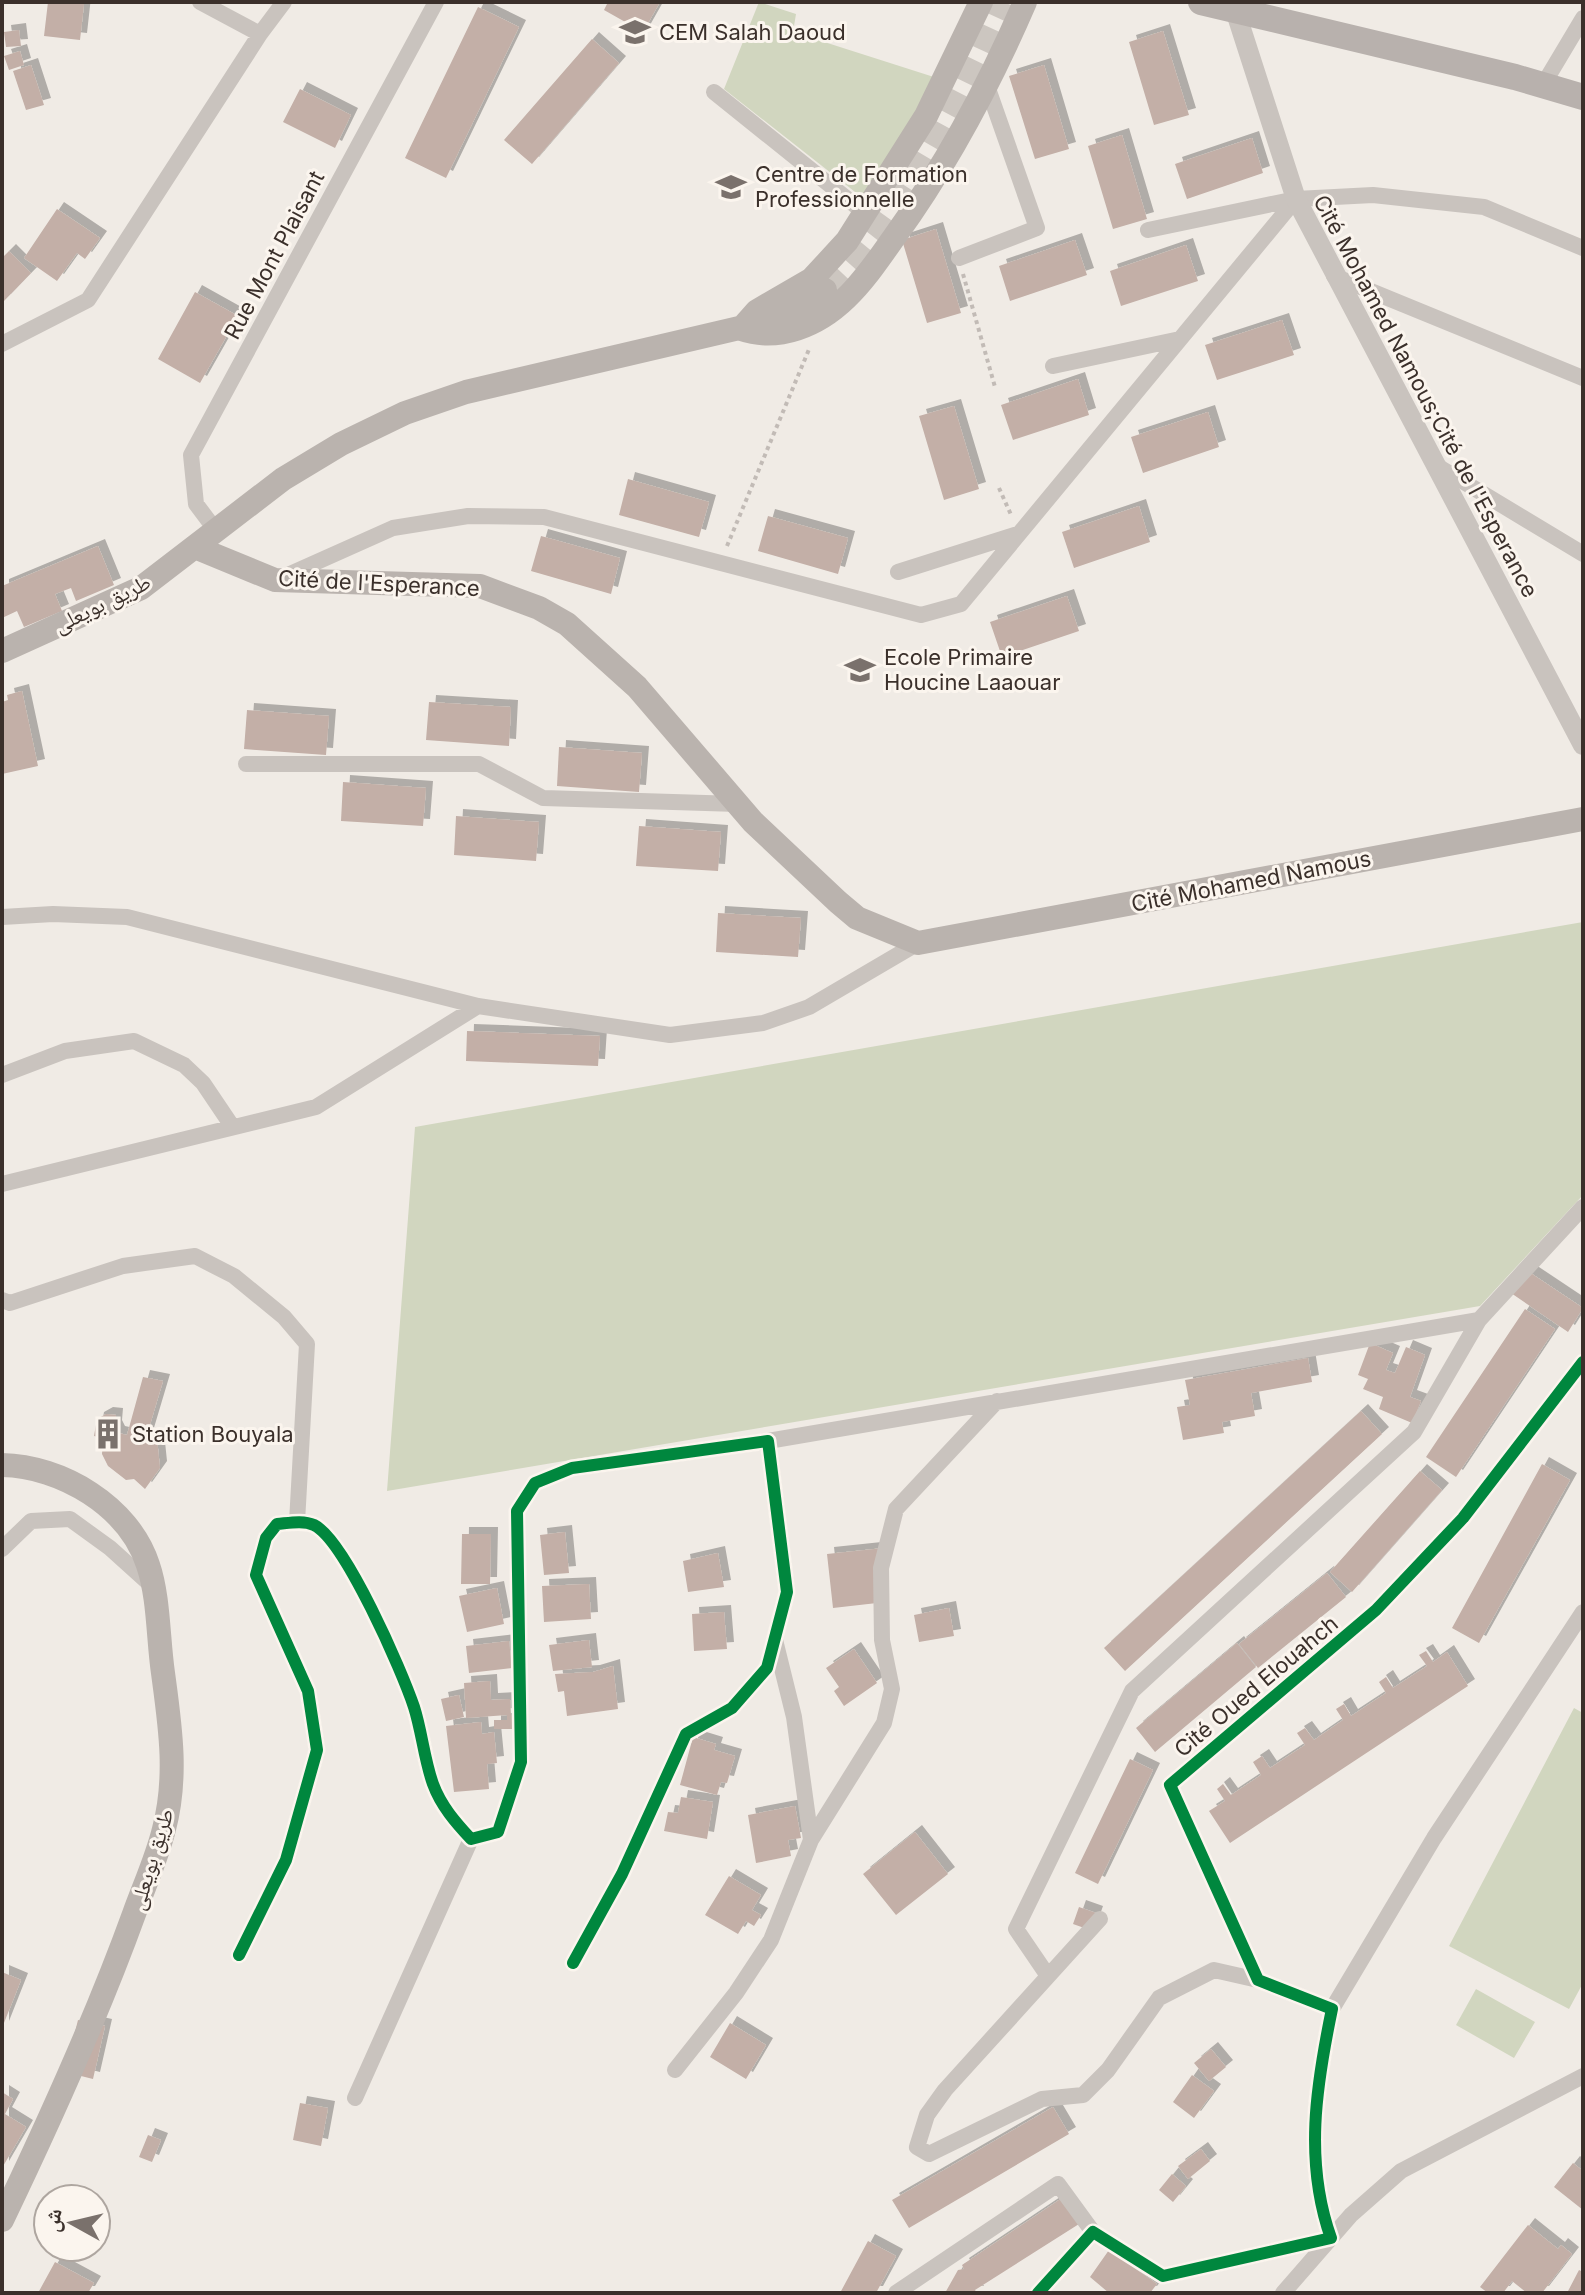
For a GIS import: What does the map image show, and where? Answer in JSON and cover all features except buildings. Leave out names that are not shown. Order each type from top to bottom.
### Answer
[{"type":"main road","points":[[741,329],[757,311],[812,279],[829,264],[866,214],[947,77],[981,2]]},
{"type":"main road","points":[[741,329],[767,335],[794,330],[846,299],[907,219],[969,118],[1025,2]]},
{"type":"main road","points":[[1201,2],[1583,97]]},
{"type":"main road","points":[[197,548],[283,479],[341,444],[405,413],[466,392],[741,329],[794,312],[825,290]]},
{"type":"main road","name":"Cité de l'Esperance","points":[[197,548],[275,580],[480,586],[539,608],[567,624],[637,687],[738,804],[795,863],[857,918],[918,943]]},
{"type":"main road","name":"طريق بويعلى","points":[[2,651],[141,588],[197,548]]},
{"type":"main road","name":"Cité Mohamed Namous","points":[[918,943],[1583,819]]},
{"type":"main road","name":"طريق بويعلى","points":[[2,1465],[23,1465],[65,1479],[100,1500],[131,1530],[149,1565],[172,1735],[173,1783],[164,1830],[113,1971],[49,2121],[2,2220]]},
{"type":"street","points":[[200,2],[260,34]]},
{"type":"street","points":[[2,344],[88,300],[260,34],[284,2]]},
{"type":"street","name":"Rue Mont Plaisant","points":[[217,532],[196,504],[191,455],[436,2]]},
{"type":"street","name":"Cité Mohamed Namous;Cité de l'Esperance","points":[[1236,13],[1296,199],[1333,275],[1583,745]]},
{"type":"street","points":[[1543,85],[1583,18]]},
{"type":"street","points":[[959,258],[1037,228],[986,83]]},
{"type":"street","points":[[714,92],[866,214]]},
{"type":"street","points":[[1148,230],[1296,199],[1373,195],[1484,207],[1583,248]]},
{"type":"street","points":[[275,580],[393,528],[468,516],[544,517],[921,615],[961,604],[1296,199]]},
{"type":"street","points":[[1333,275],[1583,378]]},
{"type":"street","points":[[1053,366],[1180,339]]},
{"type":"street","points":[[1433,463],[1583,554]]},
{"type":"street","points":[[898,572],[1020,533]]},
{"type":"street","points":[[246,764],[479,764],[543,798],[738,804]]},
{"type":"street","points":[[2,917],[53,914],[127,917],[478,1006],[670,1035],[763,1023],[809,1007],[918,943]]},
{"type":"street","points":[[2,1184],[316,1107],[478,1006]]},
{"type":"street","points":[[2,1075],[65,1051],[134,1041],[184,1065],[203,1083],[232,1126]]},
{"type":"street","points":[[1048,1976],[1016,1929],[1132,1691],[1414,1432],[1479,1320],[1583,1207]]},
{"type":"street","points":[[2,1300],[10,1303],[123,1266],[195,1256],[234,1276],[284,1317],[307,1344],[297,1522]]},
{"type":"street","points":[[471,1839],[498,1832],[521,1762],[517,1511],[535,1483],[572,1468],[768,1441],[1479,1320]]},
{"type":"street","name":"Cité Oued Elouahch","points":[[1258,1980],[1170,1785],[1376,1610],[1463,1518],[1583,1362]]},
{"type":"street","points":[[675,2070],[736,1993],[771,1940],[811,1840],[884,1723],[892,1689],[882,1640],[881,1568],[896,1509],[997,1401]]},
{"type":"street","points":[[573,1963],[622,1874],[686,1734],[732,1708],[767,1668],[787,1592],[768,1441]]},
{"type":"street","points":[[2,1549],[31,1521],[70,1519],[110,1548],[151,1585]]},
{"type":"street","points":[[239,1955],[286,1860],[317,1750],[308,1691],[256,1575],[266,1538],[277,1524],[297,1522],[314,1525],[338,1548],[397,1665],[414,1708],[433,1785],[449,1815],[471,1839]]},
{"type":"street","points":[[1331,2238],[1317,2199],[1315,2112],[1332,2009],[1434,1838],[1583,1612]]},
{"type":"street","points":[[774,1639],[794,1717],[811,1840]]},
{"type":"street","points":[[355,2098],[471,1839]]},
{"type":"street","points":[[1100,1919],[945,2090],[927,2115],[917,2147],[929,2154],[1042,2099],[1083,2095],[1108,2070],[1159,1998],[1214,1970],[1258,1980],[1332,2009]]},
{"type":"street","points":[[1283,2293],[1331,2238],[1401,2171],[1583,2076]]},
{"type":"street","points":[[896,2293],[1058,2184],[1093,2232],[1163,2276],[1331,2238]]},
{"type":"street","points":[[1038,2293],[1093,2232]]},
{"type":"path","points":[[959,258],[995,387]]},
{"type":"path","points":[[720,563],[810,350]]},
{"type":"path","points":[[999,488],[1020,533]]},
{"type":"green space","points":[[759,2],[796,14],[793,32],[937,78],[864,199],[724,89]]},
{"type":"green space","points":[[1583,922],[1583,1195],[1480,1306],[387,1491],[415,1127]]},
{"type":"green space","points":[[1574,1708],[1583,1713],[1583,1983],[1569,2009],[1449,1946]]},
{"type":"green space","points":[[1476,1989],[1535,2022],[1514,2058],[1456,2025]]},
{"type":"tunnel","points":[[825,290],[880,228],[928,155],[969,78],[1004,2]]},
{"type":"cycle path","points":[[1038,2293],[1093,2232],[1163,2276],[1331,2238],[1318,2181],[1315,2124],[1321,2067],[1332,2009],[1258,1980],[1170,1785],[1376,1610],[1463,1518],[1583,1362]]},
{"type":"cycle path","points":[[239,1955],[286,1860],[317,1750],[308,1691],[256,1575],[266,1538],[277,1524],[310,1523],[327,1536],[341,1555],[371,1608],[408,1689],[436,1792],[449,1814],[471,1839],[498,1832],[521,1762],[517,1511],[535,1483],[572,1468],[768,1441],[787,1592],[767,1668],[732,1708],[686,1734],[622,1874],[573,1963]]},
{"type":"place","name":"CEM Salah Daoud","points":[[635,32]]},
{"type":"place","name":"Centre de Formation Professionnelle","points":[[731,187]]},
{"type":"place","name":"Ecole Primaire Houcine Laaouar","points":[[860,670]]},
{"type":"place","name":"Station Bouyala","points":[[108,1434]]}]
